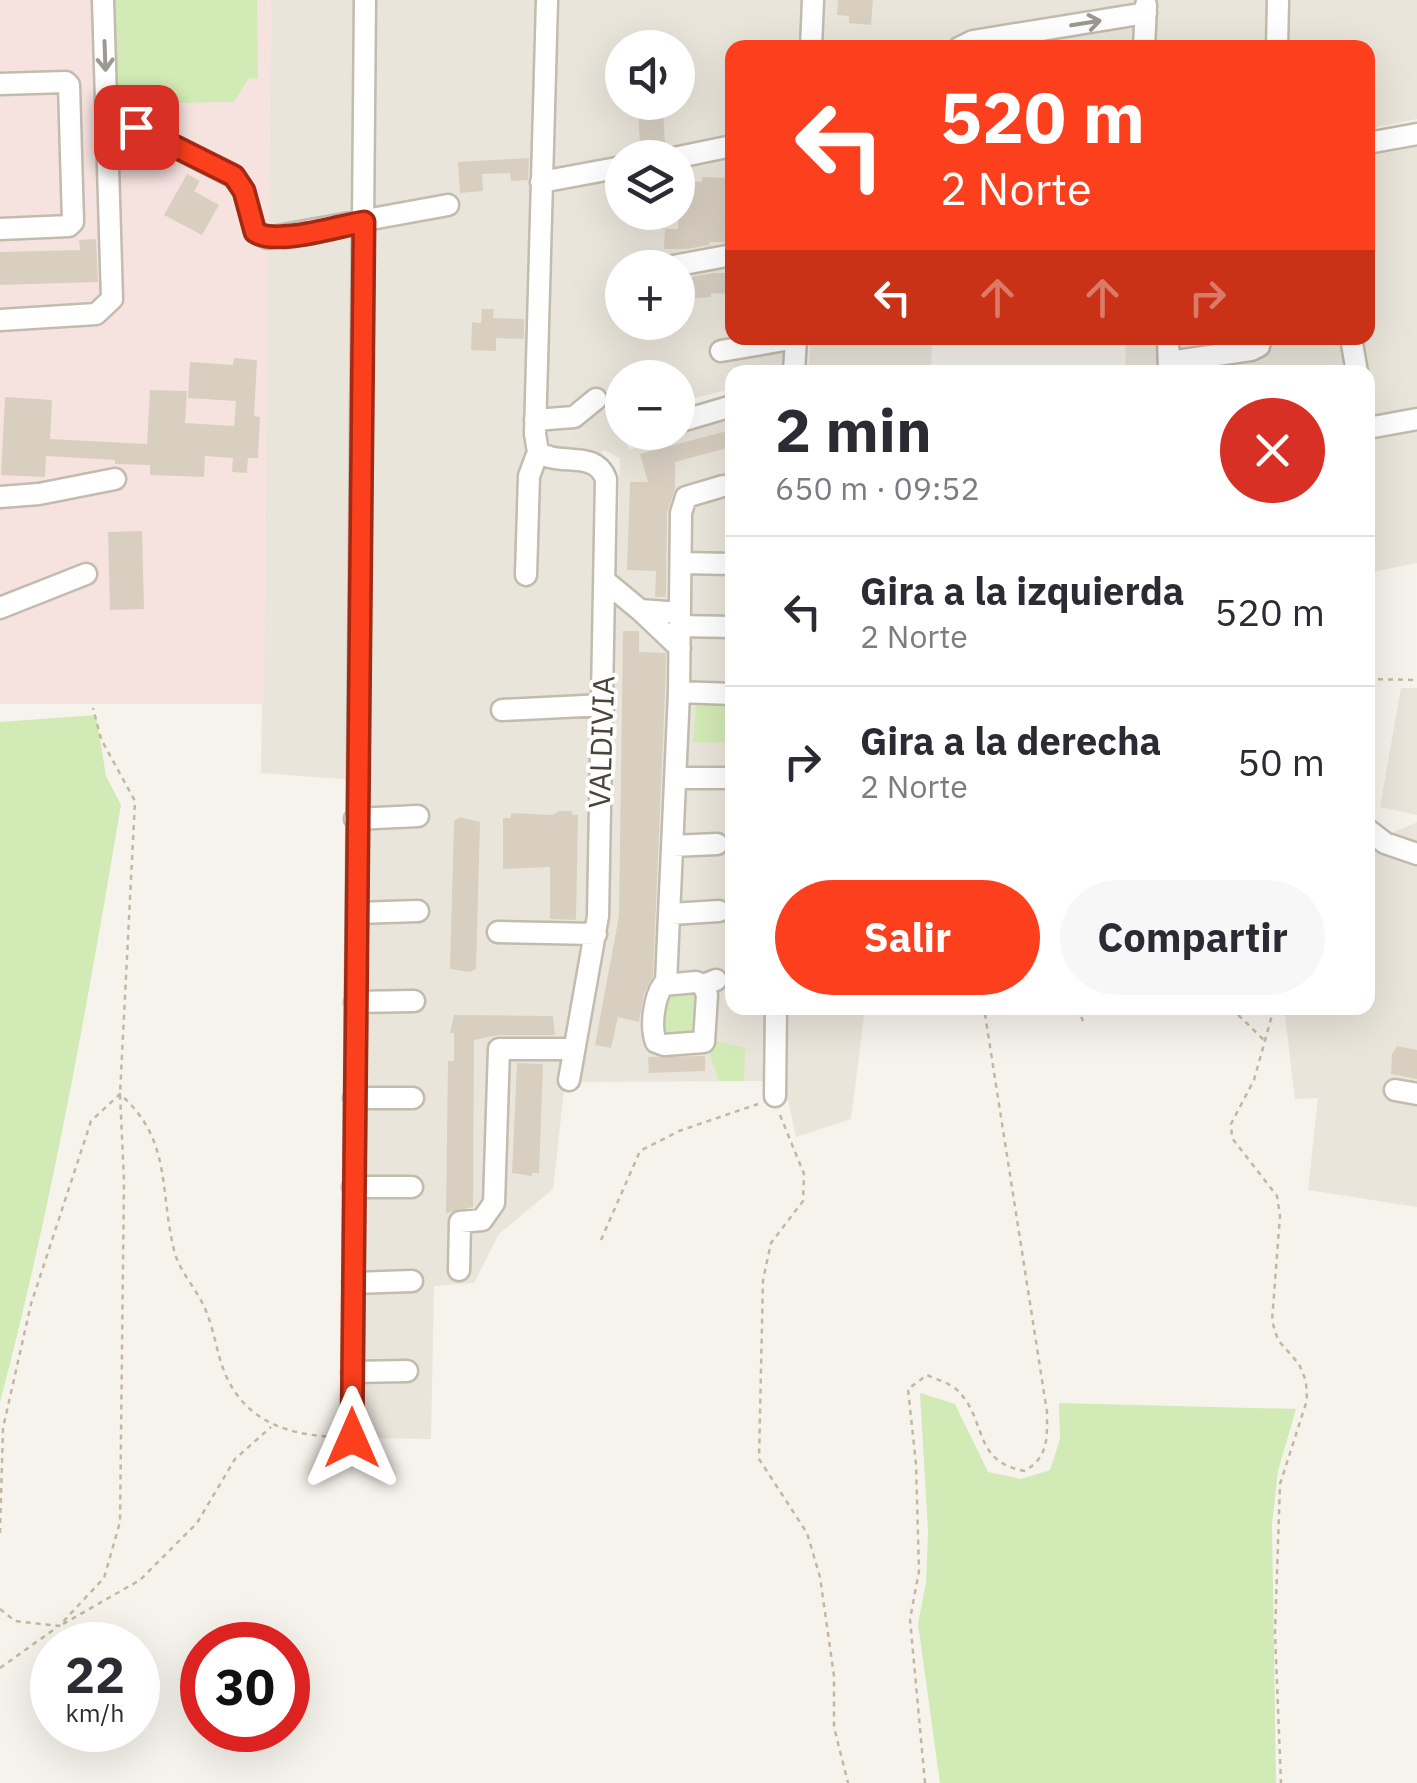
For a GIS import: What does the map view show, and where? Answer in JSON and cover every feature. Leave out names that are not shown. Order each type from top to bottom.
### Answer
[{"type":"street","points":[[0,320],[88,316],[109,305],[112,291],[103,0]]},
{"type":"street","points":[[352,1438],[365,0]]},
{"type":"street","points":[[526,574],[528,476],[538,452],[535,420],[547,0]]},
{"type":"street","points":[[812,40],[814,0]]},
{"type":"street","points":[[1277,40],[1278,0]]},
{"type":"street","points":[[973,40],[1146,7],[1144,40]]},
{"type":"street","points":[[0,84],[68,85],[73,183],[73,222],[69,226],[0,229]]},
{"type":"street","points":[[107,112],[234,176],[244,191],[255,232],[260,236],[279,238],[448,205]]},
{"type":"street","points":[[1375,142],[1417,134]]},
{"type":"street","points":[[695,154],[725,147]]},
{"type":"street","points":[[541,182],[605,170]]},
{"type":"street","points":[[73,183],[109,182]]},
{"type":"street","points":[[695,262],[725,256]]},
{"type":"street","points":[[721,351],[756,345]]},
{"type":"street","points":[[1179,365],[1259,345]]},
{"type":"street","points":[[535,420],[574,417],[596,399]]},
{"type":"street","points":[[695,417],[725,408]]},
{"type":"street","points":[[1375,427],[1417,420]]},
{"type":"street","name":"VALDIVIA","points":[[538,452],[553,459],[591,462],[604,473],[604,705],[596,934],[569,1080]]},
{"type":"street","points":[[0,497],[39,494],[114,479]]},
{"type":"street","points":[[666,983],[710,982],[704,1042],[664,1045],[656,1042],[653,1032],[658,992],[666,983],[671,914],[683,503],[686,497],[724,486]]},
{"type":"street","points":[[682,563],[725,564]]},
{"type":"street","points":[[0,608],[86,574]]},
{"type":"street","points":[[605,582],[680,648]]},
{"type":"street","points":[[640,610],[725,626]]},
{"type":"street","points":[[679,692],[725,694]]},
{"type":"street","points":[[502,710],[604,705]]},
{"type":"street","points":[[675,778],[725,778]]},
{"type":"street","points":[[355,819],[418,816]]},
{"type":"street","points":[[1375,835],[1417,854]]},
{"type":"street","points":[[672,846],[717,844]]},
{"type":"street","points":[[357,913],[418,911]]},
{"type":"street","points":[[671,914],[719,912]]},
{"type":"street","points":[[498,932],[596,934]]},
{"type":"street","points":[[356,1002],[414,1002]]},
{"type":"street","points":[[775,1096],[776,1015]]},
{"type":"street","points":[[459,1270],[460,1222],[482,1220],[494,1203],[498,1050],[574,1049]]},
{"type":"street","points":[[1395,1090],[1417,1094]]},
{"type":"street","points":[[354,1098],[413,1098]]},
{"type":"street","points":[[353,1187],[412,1187]]},
{"type":"street","points":[[353,1282],[412,1280]]},
{"type":"street","points":[[352,1372],[406,1370]]},
{"type":"path","points":[[1375,679],[1417,680]]},
{"type":"path","points":[[62,1622],[104,1578],[120,1522],[124,1180],[120,1094],[135,800],[101,739],[92,708]]},
{"type":"path","points":[[924,1783],[910,1620],[919,1571],[908,1389],[926,1375],[956,1390],[986,1448],[998,1463],[1011,1469],[1025,1471],[1040,1462],[1047,1445],[1047,1412],[985,1015]]},
{"type":"path","points":[[1080,1015],[1083,1021]]},
{"type":"path","points":[[1238,1015],[1266,1042]]},
{"type":"path","points":[[1272,1015],[1254,1080],[1231,1124],[1232,1138],[1277,1196],[1280,1216],[1272,1321],[1278,1340],[1299,1364],[1306,1380],[1307,1400],[1280,1484],[1275,1634],[1281,1783]]},
{"type":"path","points":[[120,1094],[142,1113],[156,1140],[174,1254],[206,1310],[227,1379],[254,1414],[271,1427],[352,1438]]},
{"type":"path","points":[[0,1533],[3,1428],[31,1304],[91,1120],[120,1094]]},
{"type":"path","points":[[601,1240],[640,1152],[678,1131],[775,1096],[787,1138],[804,1174],[802,1201],[771,1243],[763,1280],[759,1459],[806,1533],[820,1577],[834,1676],[834,1728],[848,1783]]},
{"type":"path","points":[[65,1622],[140,1580],[197,1524],[236,1459],[271,1427]]},
{"type":"path","points":[[0,1609],[15,1621],[30,1623]]},
{"type":"path","points":[[0,1668],[30,1646]]},
{"type":"shaded area","points":[[0,0],[271,0],[264,704],[0,704]]},
{"type":"shaded area","points":[[271,0],[1417,0],[1417,119],[1375,128],[1375,40],[725,40],[725,136],[695,143],[605,140],[605,162],[554,173],[552,191],[605,183],[605,230],[695,230],[695,167],[725,160],[725,345],[786,345],[785,365],[725,365],[725,391],[695,398],[695,360],[605,360],[605,450],[695,450],[695,429],[725,420],[725,1015],[767,1015],[766,1081],[577,1082],[589,1036],[606,919],[620,458],[603,450],[593,475],[599,497],[589,916],[574,1001],[553,1189],[499,1234],[474,1283],[434,1286],[431,1439],[360,1438],[367,781],[261,773]]},
{"type":"shaded area","points":[[1417,147],[1417,563],[1375,572],[1375,365],[1125,365],[1126,345],[1375,345],[1375,155]]},
{"type":"shaded area","points":[[810,345],[932,345],[931,365],[809,365]]},
{"type":"shaded area","points":[[1401,688],[1417,688],[1417,815],[1380,807]]},
{"type":"shaded area","points":[[1417,822],[1417,1207],[1308,1190],[1318,1098],[1295,1099],[1285,1016],[1375,1015],[1375,840]]},
{"type":"shaded area","points":[[784,1015],[864,1015],[851,1119],[796,1137],[783,1077]]},
{"type":"green space","points":[[115,0],[257,0],[258,79],[249,78],[234,102],[117,104]]},
{"type":"green space","points":[[697,698],[725,700],[725,743],[693,742]]},
{"type":"green space","points":[[96,715],[106,776],[121,805],[52,1180],[0,1402],[0,722]]},
{"type":"green space","points":[[696,989],[697,1039],[659,1038],[666,990]]},
{"type":"green space","points":[[711,1040],[745,1048],[744,1081],[719,1081],[707,1046]]},
{"type":"green space","points":[[920,1393],[955,1404],[988,1472],[1021,1479],[1050,1470],[1060,1439],[1059,1403],[1296,1409],[1278,1471],[1272,1524],[1276,1783],[940,1783],[918,1624],[926,1583],[928,1531]]},
{"type":"building","points":[[838,0],[873,0],[871,25],[849,23],[849,16],[837,15]]},
{"type":"building","points":[[638,120],[664,120],[665,140],[640,140]]},
{"type":"building","points":[[529,158],[528,180],[511,181],[510,173],[482,174],[483,191],[460,193],[458,162]]},
{"type":"building","points":[[187,174],[200,181],[194,191],[219,205],[202,235],[164,215]]},
{"type":"building","points":[[702,177],[725,178],[725,242],[664,249],[665,230],[695,230],[695,182],[702,182]]},
{"type":"building","points":[[96,239],[98,282],[0,285],[0,252],[80,250],[79,240]]},
{"type":"building","points":[[725,273],[725,294],[711,293],[711,297],[695,298],[695,276]]},
{"type":"building","points":[[482,309],[494,309],[493,318],[524,319],[524,339],[496,338],[496,351],[471,350],[472,322],[481,323]]},
{"type":"building","points":[[234,358],[257,360],[254,416],[260,417],[258,458],[248,458],[247,473],[232,472],[233,458],[205,456],[204,477],[150,475],[150,465],[46,456],[45,477],[1,475],[5,397],[52,400],[50,439],[147,444],[150,390],[187,391],[185,423],[234,426],[236,401],[188,398],[190,362],[233,365]]},
{"type":"building","points":[[725,432],[725,449],[675,462],[675,489],[667,513],[666,597],[655,597],[656,571],[627,570],[630,482],[648,482],[640,454],[695,450],[695,439]]},
{"type":"building","points":[[142,531],[144,609],[110,610],[108,532]]},
{"type":"building","points":[[623,631],[639,631],[639,652],[666,653],[665,692],[653,976],[644,994],[639,1022],[618,1017],[611,1048],[595,1045],[619,916]]},
{"type":"building","points":[[559,811],[578,815],[576,920],[550,919],[550,867],[503,869],[503,818],[511,818],[511,813],[552,815]]},
{"type":"building","points":[[460,817],[480,822],[476,969],[470,972],[450,969],[454,821]]},
{"type":"building","points":[[454,1015],[553,1016],[555,1035],[499,1035],[474,1040],[473,1207],[446,1213],[448,1061],[454,1061],[454,1033],[450,1033]]},
{"type":"building","points":[[1397,1046],[1417,1050],[1417,1079],[1391,1074],[1392,1054]]},
{"type":"building","points":[[705,1056],[705,1071],[649,1073],[648,1057]]},
{"type":"building","points":[[517,1063],[543,1064],[539,1173],[532,1176],[512,1173]]},
{"type":"route","points":[[136,127],[234,176],[244,191],[255,232],[260,236],[279,238],[364,222],[355,819],[352,1438]]}]
